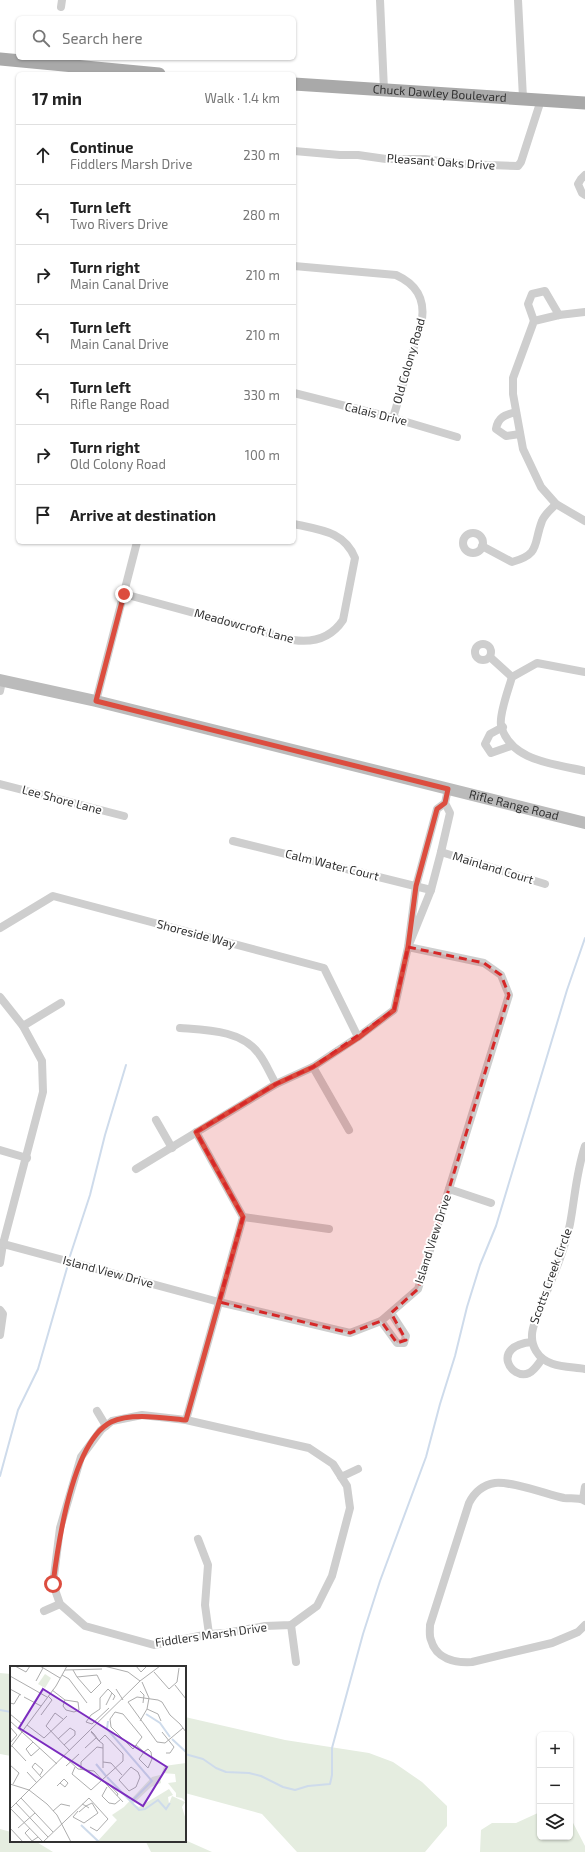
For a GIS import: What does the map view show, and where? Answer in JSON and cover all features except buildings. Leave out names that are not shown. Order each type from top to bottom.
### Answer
[{"type":"main road","points":[[0,59],[90,70],[124,72]]},
{"type":"main road","name":"Chuck Dawley Boulevard","points":[[296,84],[585,103]]},
{"type":"main road","name":"Rifle Range Road","points":[[1,684],[96,701],[585,823]]},
{"type":"street","points":[[380,0],[384,90]]},
{"type":"street","points":[[518,0],[523,98]]},
{"type":"street","name":"Pleasant Oaks Drive","points":[[296,151],[358,155],[386,159],[425,159],[461,164],[518,166],[521,162],[541,100]]},
{"type":"street","points":[[585,175],[578,184],[582,193],[585,195]]},
{"type":"street","name":"Old Colony Road","points":[[296,266],[396,275],[407,280],[416,289],[422,299],[422,320],[393,418]]},
{"type":"street","points":[[559,315],[545,291],[532,294],[528,304],[534,321],[512,378],[516,412],[523,449],[542,487],[556,504],[585,521]]},
{"type":"street","points":[[534,321],[559,315],[585,312]]},
{"type":"street","name":"Calais Drive","points":[[296,394],[393,418],[457,437]]},
{"type":"street","points":[[516,412],[504,416],[497,421],[496,429],[506,436],[520,434]]},
{"type":"street","points":[[482,546],[512,562],[525,558],[535,548],[542,520],[556,504]]},
{"type":"street","name":"Meadowcroft Lane","points":[[124,594],[293,640],[305,642],[317,640],[337,629],[343,620],[355,558],[351,549],[344,541],[325,532],[296,525]]},
{"type":"street","points":[[96,701],[136,544]]},
{"type":"street","points":[[490,657],[512,677]]},
{"type":"street","points":[[585,672],[538,663],[512,677],[505,698],[501,724],[511,746],[534,759],[585,771]]},
{"type":"street","points":[[503,727],[490,734],[485,744],[491,753],[511,746]]},
{"type":"street","name":"Lee Shore Lane","points":[[0,784],[124,816]]},
{"type":"street","points":[[136,1169],[276,1084],[313,1067],[358,1038],[394,1010],[408,947],[416,886],[437,809],[445,803],[448,789]]},
{"type":"street","points":[[408,947],[431,890],[441,852],[450,812],[445,803]]},
{"type":"street","name":"Calm Water Court","points":[[233,840],[431,890]]},
{"type":"street","name":"Mainland Court","points":[[441,852],[545,884]]},
{"type":"street","name":"Shoreside Way","points":[[0,928],[53,896],[324,968],[358,1038]]},
{"type":"street","name":"Island View Drive","points":[[2,1244],[219,1302],[350,1332],[381,1321],[418,1289],[509,995],[501,975],[484,963],[408,947]]},
{"type":"street","points":[[0,997],[23,1026],[42,1061],[44,1092],[2,1244],[0,1263]]},
{"type":"street","points":[[23,1026],[61,1003]]},
{"type":"street","points":[[180,1028],[210,1030],[238,1036],[258,1052],[276,1084]]},
{"type":"street","points":[[313,1067],[349,1130]]},
{"type":"street","points":[[156,1120],[172,1148]]},
{"type":"street","points":[[186,1420],[243,1217],[196,1132]]},
{"type":"street","name":"Scotts Creek Circle","points":[[532,1342],[532,1327],[555,1272],[570,1225],[578,1168],[585,1146]]},
{"type":"street","points":[[0,1150],[26,1158]]},
{"type":"street","points":[[449,1189],[491,1203]]},
{"type":"street","points":[[243,1217],[329,1229]]},
{"type":"street","points":[[0,1310],[3,1314],[4,1321],[0,1335]]},
{"type":"street","points":[[381,1321],[397,1344],[404,1343],[406,1336],[391,1313]]},
{"type":"street","points":[[542,1359],[536,1368],[527,1374],[518,1373],[509,1365],[507,1358],[512,1347],[518,1343],[532,1342],[536,1352],[542,1359],[551,1364],[585,1369]]},
{"type":"street","points":[[96,1411],[106,1426]]},
{"type":"street","name":"Fiddlers Marsh Drive","points":[[142,1415],[186,1420],[309,1448],[333,1464],[347,1486],[350,1508],[332,1576],[317,1606],[291,1625],[265,1626],[226,1633],[209,1634],[154,1645],[85,1626],[60,1604],[53,1584],[60,1528],[81,1457],[101,1430],[112,1422],[142,1415]]},
{"type":"street","points":[[341,1477],[358,1469]]},
{"type":"street","points":[[585,1488],[584,1500],[566,1498],[508,1484],[495,1483],[484,1487],[474,1495],[469,1503],[430,1625],[431,1641],[436,1650],[443,1656],[458,1663],[472,1662],[552,1642],[578,1632],[585,1625]]},
{"type":"street","points":[[198,1539],[208,1565],[205,1605],[209,1634]]},
{"type":"street","points":[[44,1611],[60,1604]]},
{"type":"street","points":[[291,1625],[296,1662]]},
{"type":"highlighted area","points":[[408,947],[484,963],[501,975],[509,995],[418,1289],[391,1313],[406,1340],[397,1343],[381,1321],[350,1333],[219,1302],[243,1217],[196,1132],[276,1084],[313,1067],[394,1010]]},
{"type":"shaded area","points":[[0,1673],[10,1674],[10,1756],[0,1754]]},
{"type":"shaded area","points":[[186,1717],[285,1740],[369,1753],[393,1762],[422,1782],[447,1806],[447,1826],[425,1852],[297,1852],[262,1814],[186,1793]]},
{"type":"shaded area","points":[[537,1813],[537,1840],[573,1840],[573,1823],[585,1846],[585,1852],[480,1852],[481,1830],[492,1823],[516,1823]]},
{"type":"shaded area","points":[[0,1829],[10,1832],[10,1842],[37,1842],[53,1852],[0,1852]]},
{"type":"shaded area","points":[[186,1840],[212,1852],[151,1852],[146,1842],[186,1842]]},
{"type":"waterway","points":[[186,1754],[203,1759],[216,1768],[226,1772],[249,1773],[261,1776],[283,1787],[295,1790],[308,1786],[330,1784],[332,1775],[332,1748],[363,1634],[380,1581],[426,1457],[455,1356],[467,1307],[480,1265],[496,1226],[567,990],[585,938]]},
{"type":"waterway","points":[[70,1256],[90,1195],[105,1135],[126,1065]]},
{"type":"waterway","points":[[0,1476],[18,1410],[38,1369],[67,1268]]},
{"type":"waterway","points":[[0,1710],[10,1712]]},
{"type":"route","points":[[53,1584],[60,1528],[81,1457],[101,1430],[112,1422],[142,1415],[186,1420],[243,1217],[196,1132],[276,1084],[313,1067],[358,1038],[394,1010],[408,947],[416,886],[437,809],[445,803],[448,789],[96,701],[124,594]]}]
